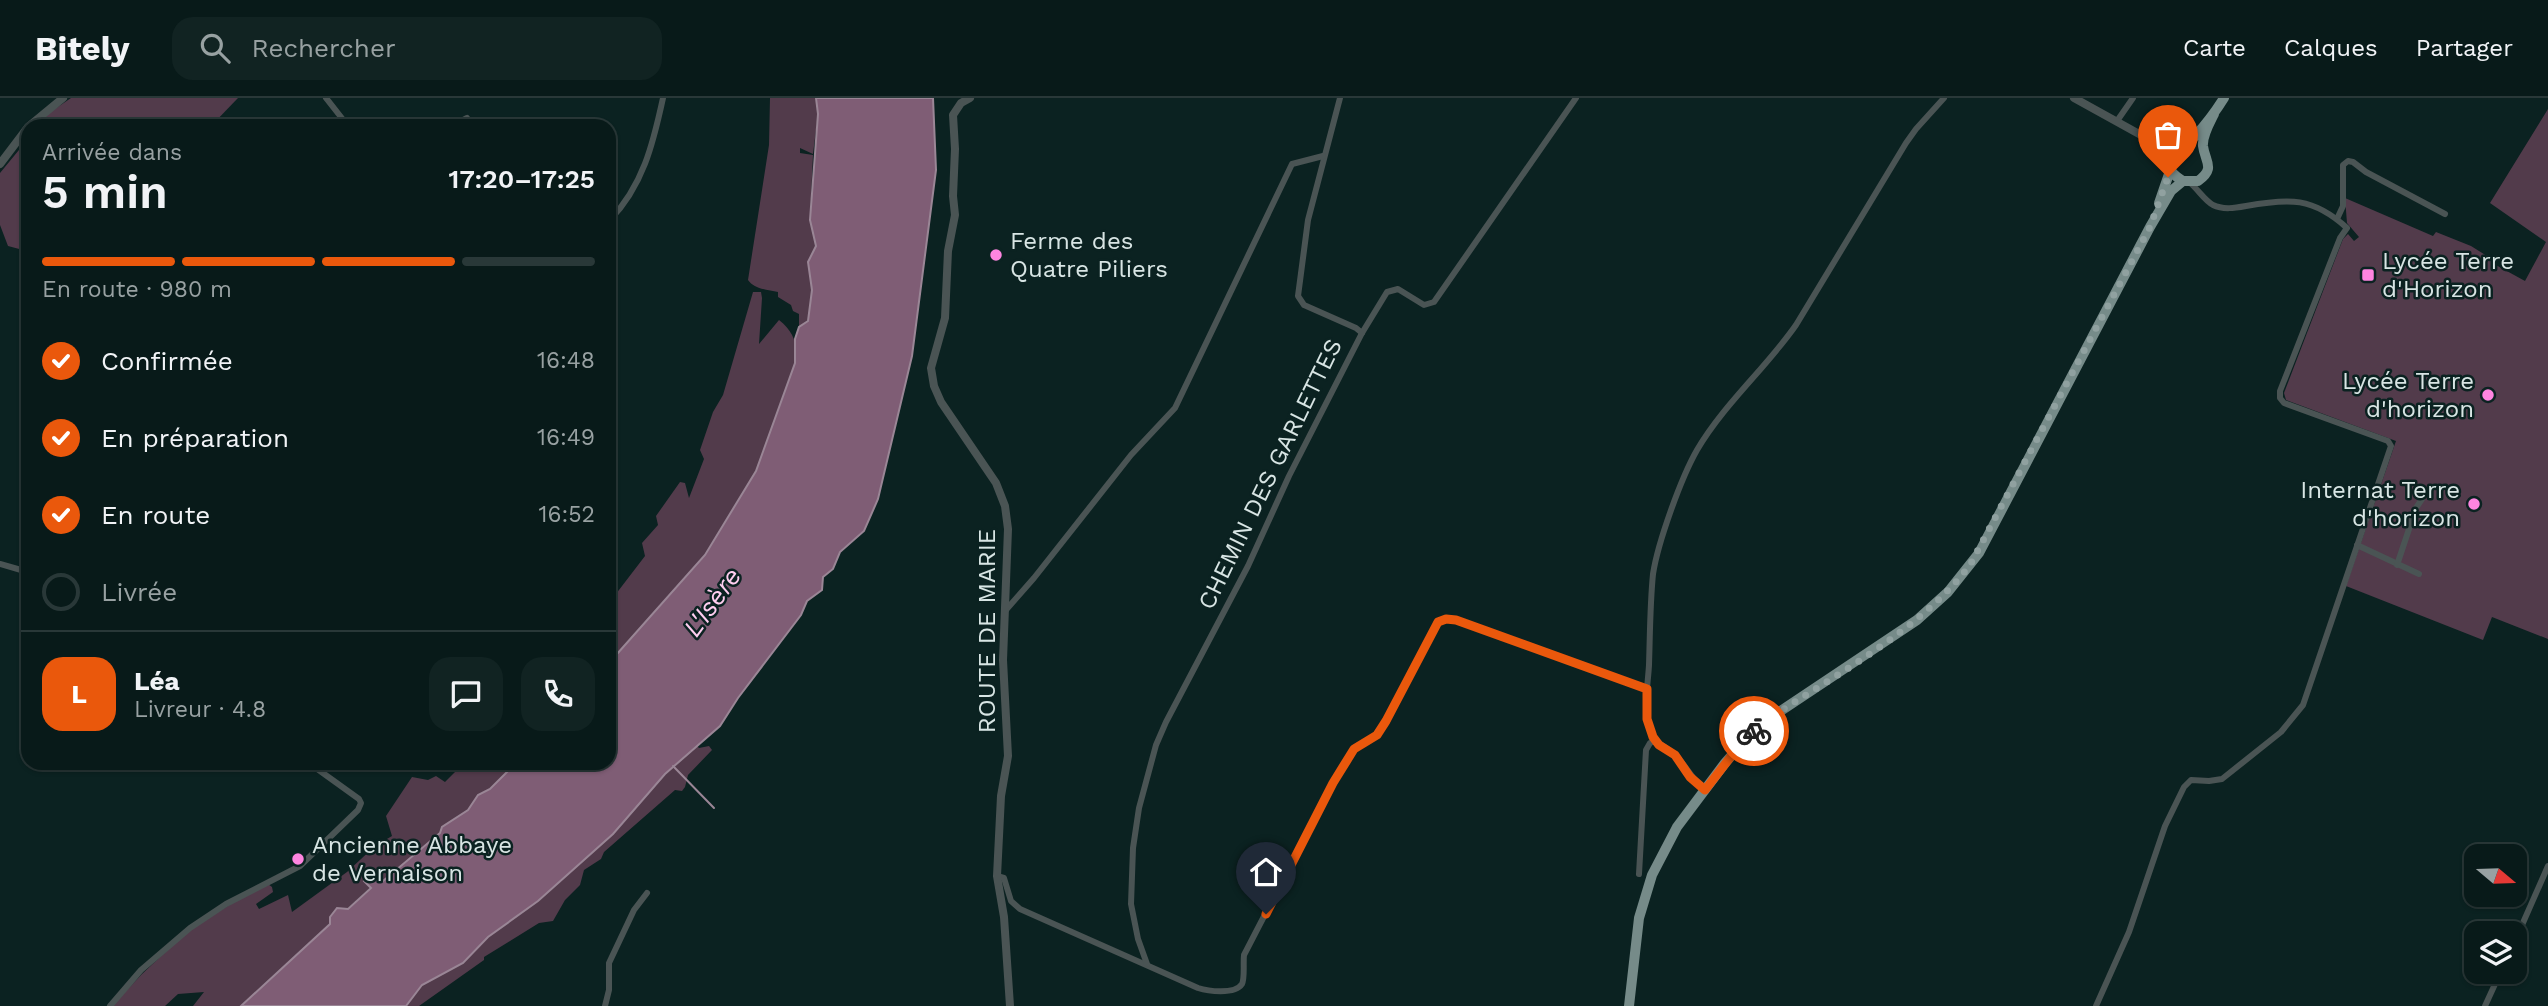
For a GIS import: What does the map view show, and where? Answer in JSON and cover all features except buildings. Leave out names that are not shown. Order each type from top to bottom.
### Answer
[{"type":"main road","points":[[2150,227],[2171,163],[2182,146],[2220,104]]},
{"type":"main road","points":[[1629,1006],[1643,898],[1667,843],[1736,750],[1760,726],[1917,620],[1961,578],[1979,553],[2171,191],[2186,182],[2201,178],[2209,165],[2204,151],[2204,139],[2220,104]]},
{"type":"main road","points":[[2182,146],[2196,145],[2204,151]]},
{"type":"main road","points":[[2171,163],[2176,176],[2186,182]]},
{"type":"street","points":[[37,119],[63,98]]},
{"type":"street","points":[[326,98],[342,119]]},
{"type":"street","points":[[616,212],[643,171],[654,140],[663,98]]},
{"type":"street","name":"ROUTE DE MARIE","points":[[970,98],[953,115],[954,222],[948,251],[945,317],[934,352],[932,377],[941,402],[996,483],[1008,529],[1003,613],[1008,755],[1001,796],[997,876],[1004,917],[1010,1006]]},
{"type":"street","points":[[1340,98],[1308,220],[1298,296],[1304,305],[1362,332]]},
{"type":"street","name":"CHEMIN DES GARLETTES","points":[[1147,964],[1130,904],[1133,848],[1139,808],[1156,746],[1166,722],[1248,566],[1289,476],[1362,332],[1387,292],[1393,288],[1398,289],[1424,305],[1434,302],[1576,98]]},
{"type":"street","points":[[1705,790],[1690,777],[1675,755],[1655,741],[1647,719],[1653,574],[1659,548],[1687,469],[1698,448],[1796,325],[1906,143],[1944,98]]},
{"type":"street","points":[[2074,98],[2160,145],[2182,146]]},
{"type":"street","points":[[2117,121],[2133,98]]},
{"type":"street","points":[[0,163],[21,135]]},
{"type":"street","points":[[2160,145],[2171,163]]},
{"type":"street","points":[[1003,613],[1131,455],[1175,408],[1292,164],[1323,156]]},
{"type":"street","points":[[2337,219],[2343,206],[2343,166],[2348,161],[2445,214]]},
{"type":"street","points":[[2201,178],[2202,194]]},
{"type":"street","points":[[2096,1006],[2129,932],[2165,826],[2185,787],[2191,780],[2221,779],[2281,732],[2303,705],[2391,444],[2284,403],[2280,398],[2280,391],[2340,238],[2347,228],[2321,208],[2304,202],[2276,200],[2223,208],[2214,205],[2186,182]]},
{"type":"street","points":[[2397,565],[2416,508],[2422,499]]},
{"type":"street","points":[[2357,545],[2419,574]]},
{"type":"street","points":[[0,564],[21,570]]},
{"type":"street","points":[[997,876],[1004,878],[1011,901],[1020,909],[1214,992],[1239,987],[1242,984],[1244,955],[1333,783],[1354,749],[1377,735],[1438,622],[1456,620],[1647,689]]},
{"type":"street","points":[[1639,874],[1646,750],[1647,746],[1655,741]]},
{"type":"street","points":[[110,1006],[141,970],[190,928],[236,898],[300,866],[358,810],[361,803],[359,799],[320,770]]},
{"type":"street","points":[[2524,921],[2548,866]]},
{"type":"street","points":[[605,1005],[610,990],[610,963],[634,910],[647,893]]},
{"type":"street","points":[[2485,1006],[2495,984]]},
{"type":"shaded area","points":[[71,98],[238,98],[218,119],[44,119]]},
{"type":"shaded area","points":[[770,98],[816,98],[818,114],[813,154],[800,148],[800,153],[813,155],[810,220],[816,246],[808,262],[812,290],[808,321],[799,327],[799,314],[778,297],[778,292],[757,287],[748,280],[769,145]]},
{"type":"shaded area","points":[[2548,109],[2548,639],[2492,617],[2483,640],[2346,586],[2396,441],[2286,400],[2284,393],[2343,239],[2348,234],[2354,241],[2359,237],[2347,223],[2345,198],[2433,236],[2436,232],[2471,246],[2495,261],[2494,264],[2525,281],[2546,242],[2490,203]]},
{"type":"shaded area","points":[[21,148],[21,249],[8,246],[0,225],[0,173]]},
{"type":"shaded area","points":[[753,292],[761,292],[759,344],[779,320],[794,339],[796,350],[795,363],[756,471],[705,555],[616,655],[616,594],[645,556],[642,543],[658,525],[656,516],[680,482],[685,483],[689,498],[704,459],[700,450],[713,412],[723,395]]},
{"type":"shaded area","points":[[697,746],[709,746],[712,750],[688,775],[682,791],[675,790],[604,852],[601,859],[584,870],[580,885],[565,900],[553,921],[539,923],[484,957],[484,960],[419,1006],[406,1006],[422,985],[463,963],[488,937],[538,901],[613,834],[665,774]]},
{"type":"shaded area","points":[[457,770],[509,770],[490,789],[478,795],[468,810],[442,827],[440,833],[383,881],[365,879],[371,887],[241,1006],[193,1006],[204,992],[178,994],[165,1006],[112,1006],[189,930],[260,886],[268,884],[273,892],[256,904],[259,909],[288,895],[292,912],[347,872],[375,846],[392,836],[386,816],[412,777],[428,780],[436,776],[445,782]]},
{"type":"water","name":"L'Isère","points":[[816,98],[933,98],[936,170],[912,356],[878,499],[864,531],[840,552],[833,569],[823,577],[822,590],[807,601],[801,615],[720,726],[665,774],[613,834],[538,901],[488,937],[463,963],[422,985],[406,1006],[241,1006],[330,924],[330,917],[337,908],[348,909],[371,888],[365,879],[383,881],[440,833],[442,827],[468,810],[478,795],[490,789],[509,770],[616,770],[616,655],[705,555],[756,471],[795,363],[795,339],[799,327],[808,321],[812,290],[808,262],[816,246],[810,220],[818,114]]},
{"type":"waterway","points":[[673,766],[714,808]]},
{"type":"way so far","points":[[1754,731],[1917,620],[1948,592],[1979,553],[2150,227],[2168,177]]},
{"type":"place","name":"Ferme des Quatre Piliers","points":[[996,255]]},
{"type":"place","name":"Lycée Terre d'Horizon","points":[[2368,275]]},
{"type":"place","name":"Lycée Terre d'horizon","points":[[2488,395]]},
{"type":"place","name":"Internat Terre d'horizon","points":[[2474,504]]},
{"type":"place","name":"Ancienne Abbaye de Vernaison","points":[[298,859]]},
{"type":"route","points":[[1266,914],[1333,783],[1354,749],[1377,735],[1438,622],[1446,619],[1456,620],[1519,645],[1647,689],[1647,719],[1653,737],[1659,745],[1679,759],[1690,777],[1705,790],[1754,731]]}]
